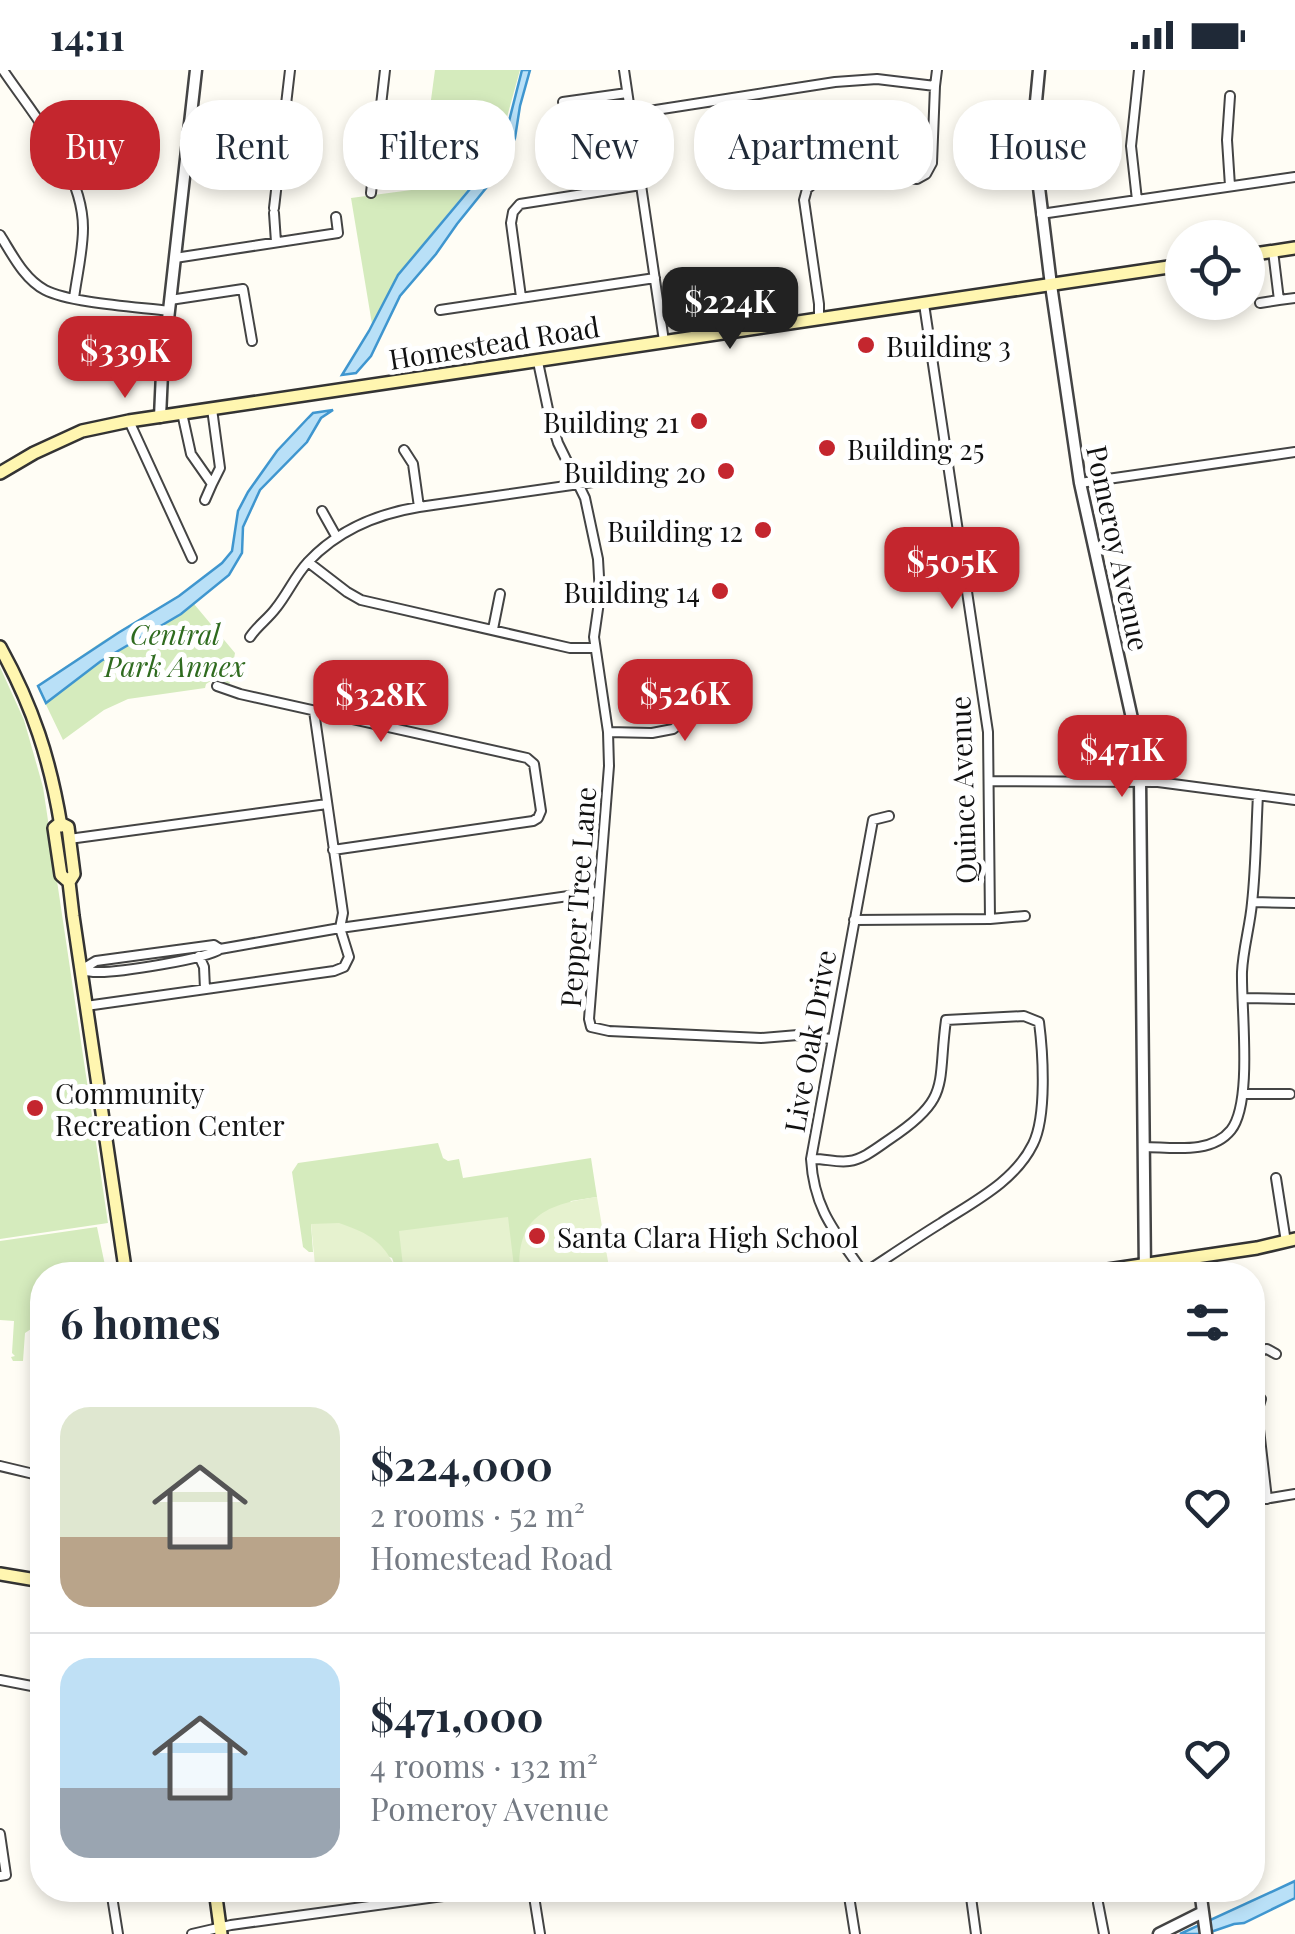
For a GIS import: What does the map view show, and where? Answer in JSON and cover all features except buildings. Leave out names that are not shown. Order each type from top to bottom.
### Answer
[{"type":"main road","points":[[1265,252],[1295,248]]},
{"type":"main road","name":"Homestead Road","points":[[0,473],[82,431],[129,421],[1165,267]]},
{"type":"main road","points":[[0,647],[30,704],[60,823]]},
{"type":"main road","points":[[60,823],[68,827],[74,874],[69,882],[124,1262]]},
{"type":"main road","points":[[60,823],[54,828],[60,875],[69,882]]},
{"type":"main road","points":[[1184,1262],[1290,1240]]},
{"type":"main road","points":[[0,1574],[30,1579]]},
{"type":"main road","points":[[216,1902],[220,1930]]},
{"type":"street","points":[[2,70],[30,110]]},
{"type":"street","points":[[160,416],[196,70]]},
{"type":"street","points":[[276,242],[274,211],[290,70]]},
{"type":"street","points":[[371,192],[385,70]]},
{"type":"street","points":[[624,70],[628,100]]},
{"type":"street","points":[[819,319],[804,200],[807,188],[816,181],[917,179],[926,174],[932,163],[937,70]]},
{"type":"street","name":"Pomeroy Avenue","points":[[1038,70],[1036,163],[1051,284],[1080,484],[1135,732],[1140,781],[1145,1262]]},
{"type":"street","points":[[1137,200],[1131,146],[1139,70]]},
{"type":"street","points":[[674,107],[835,82],[878,80],[934,86]]},
{"type":"street","points":[[576,100],[627,93]]},
{"type":"street","points":[[1230,96],[1230,186]]},
{"type":"street","points":[[1041,214],[1295,176]]},
{"type":"street","points":[[74,298],[83,232],[75,190]]},
{"type":"street","points":[[520,298],[512,212],[520,204],[609,190]]},
{"type":"street","points":[[642,190],[664,341]]},
{"type":"street","points":[[176,258],[338,233],[336,217]]},
{"type":"street","points":[[0,235],[26,274],[44,290],[74,298],[170,306],[244,289],[252,341]]},
{"type":"street","points":[[1272,251],[1280,300]]},
{"type":"street","points":[[440,310],[655,278]]},
{"type":"street","points":[[1265,302],[1295,298]]},
{"type":"street","name":"Quince Avenue","points":[[924,304],[988,732],[990,919]]},
{"type":"street","name":"Pepper Tree Lane","points":[[538,362],[548,414],[579,484],[598,559],[600,595],[594,635],[609,766],[588,1020],[592,1027],[609,1032],[832,1039]]},
{"type":"street","points":[[205,500],[220,468],[212,409]]},
{"type":"street","points":[[182,413],[191,454],[212,484]]},
{"type":"street","points":[[129,421],[192,558]]},
{"type":"street","points":[[404,450],[413,464],[419,506]]},
{"type":"street","points":[[1080,484],[1295,452]]},
{"type":"street","points":[[250,637],[308,562],[336,536],[364,522],[419,506],[628,478]]},
{"type":"street","points":[[322,511],[336,536]]},
{"type":"street","points":[[308,562],[361,600],[570,648],[595,648]]},
{"type":"street","points":[[493,629],[500,594]]},
{"type":"street","points":[[608,732],[652,734],[673,729],[691,715],[714,685],[738,679]]},
{"type":"street","points":[[218,686],[527,758],[534,764],[541,812],[533,822],[333,850]]},
{"type":"street","points":[[86,1006],[344,967],[349,957],[340,928],[342,913],[314,711]]},
{"type":"street","points":[[989,781],[1140,781],[1295,800]]},
{"type":"street","points":[[1143,1147],[1192,1148],[1214,1144],[1228,1134],[1239,1117],[1243,1094],[1242,969],[1252,902],[1258,795]]},
{"type":"street","points":[[69,839],[327,804]]},
{"type":"street","name":"Live Oak Drive","points":[[856,1262],[820,1207],[810,1159],[873,820],[889,816]]},
{"type":"street","points":[[81,970],[98,972],[195,958],[215,954],[220,949],[340,928],[597,892]]},
{"type":"street","points":[[1252,902],[1295,902]]},
{"type":"street","points":[[854,920],[1025,916]]},
{"type":"street","points":[[81,970],[96,961],[214,945],[220,949]]},
{"type":"street","points":[[193,948],[205,989]]},
{"type":"street","points":[[1243,998],[1295,999]]},
{"type":"street","points":[[810,1159],[848,1162],[865,1156],[927,1111],[942,1079],[946,1020],[1024,1016],[1039,1022],[1041,1112],[1034,1142],[1020,1166],[882,1262]]},
{"type":"street","points":[[1243,1094],[1290,1094]]},
{"type":"street","points":[[1276,1178],[1290,1240]]},
{"type":"street","points":[[1265,1349],[1276,1354]]},
{"type":"street","points":[[0,1466],[30,1473]]},
{"type":"street","points":[[1265,1482],[1267,1499],[1295,1494]]},
{"type":"street","points":[[0,1680],[30,1686]]},
{"type":"street","points":[[0,1834],[3,1876]]},
{"type":"street","points":[[113,1902],[118,1934]]},
{"type":"street","points":[[192,1934],[407,1902]]},
{"type":"street","points":[[535,1902],[540,1934]]},
{"type":"street","points":[[850,1902],[855,1934]]},
{"type":"street","points":[[972,1902],[976,1934]]},
{"type":"street","points":[[1202,1902],[1206,1934]]},
{"type":"street","points":[[1098,1903],[1104,1934]]},
{"type":"street","points":[[1159,1934],[1203,1914]]},
{"type":"green space","points":[[435,70],[520,70],[512,100],[431,100]]},
{"type":"green space","points":[[411,190],[467,190],[431,234],[372,324],[351,198]]},
{"type":"green space","points":[[1012,544],[1017,580],[991,584],[990,581],[977,586],[971,550]]},
{"type":"green space","name":"Central Park Annex","points":[[184,592],[235,653],[229,687],[217,677],[205,688],[128,699],[104,710],[63,740],[37,686]]},
{"type":"green space","points":[[0,667],[24,720],[43,787],[108,1223],[0,1239]]},
{"type":"green space","points":[[438,1143],[443,1158],[459,1159],[463,1178],[591,1158],[597,1197],[571,1201],[524,1262],[393,1262],[392,1258],[311,1224],[313,1252],[303,1247],[292,1172],[298,1163]]},
{"type":"green space","points":[[597,1197],[608,1262],[520,1262],[529,1226],[538,1216],[563,1204]]},
{"type":"green space","points":[[508,1217],[513,1262],[403,1262],[399,1231]]},
{"type":"green space","points":[[339,1223],[360,1231],[376,1241],[392,1262],[315,1262],[311,1224]]},
{"type":"green space","points":[[97,1227],[104,1262],[30,1262],[30,1330],[25,1333],[23,1361],[13,1361],[11,1357],[15,1356],[14,1321],[0,1320],[0,1241]]},
{"type":"water","points":[[522,70],[530,70],[515,138],[515,100]]},
{"type":"water","points":[[469,190],[484,190],[400,296],[371,356],[356,373],[342,375],[398,275]]},
{"type":"water","points":[[333,410],[321,418],[307,442],[260,490],[243,527],[242,553],[229,575],[181,614],[101,661],[46,703],[38,686],[179,596],[222,563],[232,551],[238,511],[277,451],[313,413]]},
{"type":"water","points":[[1295,1881],[1295,1898],[1244,1923],[1205,1934],[1180,1934],[1249,1902],[1265,1902],[1265,1895]]},
{"type":"place","name":"Building 3","points":[[866,345]]},
{"type":"place","name":"Building 21","points":[[699,421]]},
{"type":"place","name":"Building 25","points":[[827,448]]},
{"type":"place","name":"Building 20","points":[[726,471]]},
{"type":"place","name":"Building 12","points":[[763,530]]},
{"type":"place","name":"Building 14","points":[[720,591]]},
{"type":"place","name":"Community Recreation Center","points":[[35,1108]]},
{"type":"place","name":"Santa Clara High School","points":[[537,1236]]}]
